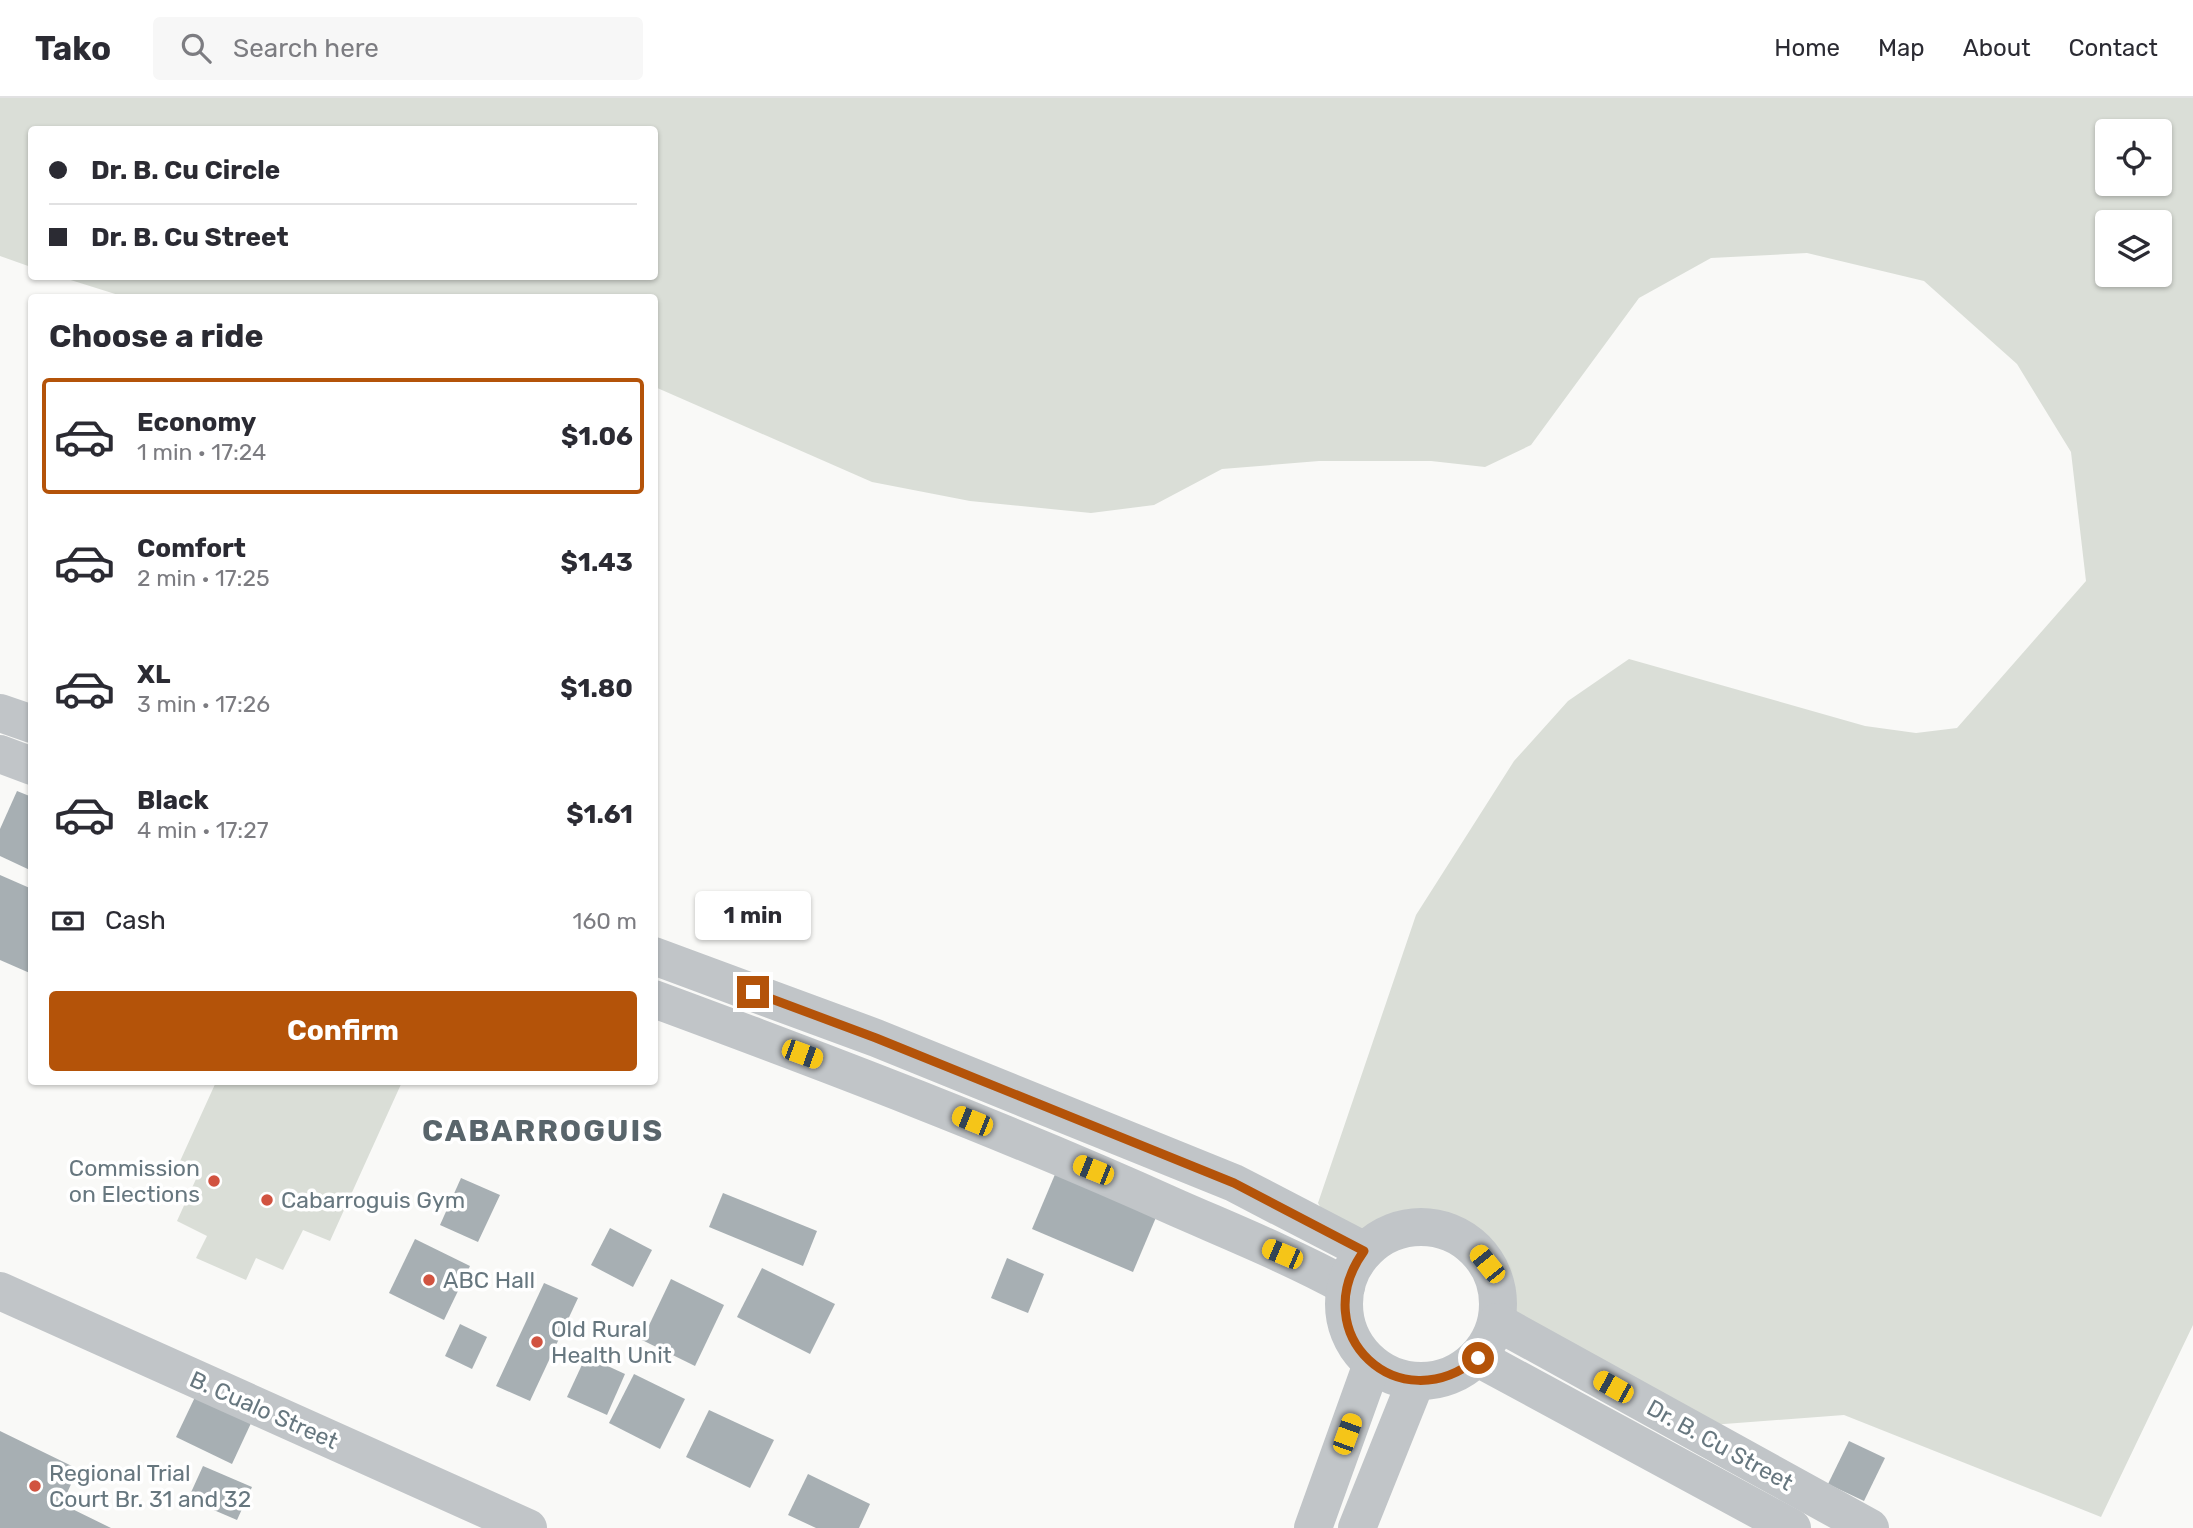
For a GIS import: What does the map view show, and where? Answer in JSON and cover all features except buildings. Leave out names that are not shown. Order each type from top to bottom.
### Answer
[{"type":"street","points":[[0,713],[28,723]]},
{"type":"street","points":[[0,754],[28,764]]},
{"type":"street","points":[[658,957],[876,1038],[1234,1183],[1364,1251]]},
{"type":"street","points":[[658,1000],[876,1081],[1093,1170],[1302,1262],[1346,1286]]},
{"type":"street","points":[[1419,1227],[1439,1229],[1458,1236],[1475,1248],[1496,1282],[1499,1303],[1497,1322],[1490,1341],[1478,1358],[1443,1379],[1416,1381],[1384,1372],[1372,1364],[1355,1344],[1347,1326],[1346,1286],[1353,1267],[1364,1251],[1399,1230],[1419,1227]]},
{"type":"street","name":"B. Cualo Street","points":[[0,1291],[528,1528]]},
{"type":"street","name":"Dr. B. Cu Street","points":[[1497,1322],[1870,1528]]},
{"type":"street","name":"Dr. B. Cu Street","points":[[1478,1358],[1792,1528]]},
{"type":"street","points":[[1313,1528],[1372,1364]]},
{"type":"street","points":[[1357,1528],[1416,1381]]},
{"type":"shaded area","points":[[0,98],[2193,98],[2193,1325],[2101,1517],[1844,1415],[1711,1425],[1499,1303],[1491,1275],[1477,1254],[1460,1238],[1439,1230],[1417,1228],[1394,1233],[1373,1246],[1353,1267],[1318,1203],[1416,915],[1514,761],[1568,701],[1629,659],[1865,726],[1916,733],[1957,728],[2086,581],[2071,452],[2017,364],[1924,281],[1807,253],[1711,258],[1639,298],[1531,445],[1485,467],[1431,461],[1319,461],[1222,469],[1154,505],[1091,513],[970,501],[872,482],[658,388],[658,294],[115,294],[71,280],[658,280],[658,126],[28,126],[28,266],[0,256]]},
{"type":"shaded area","name":"Cabarroguis Gym","points":[[215,1085],[401,1085],[330,1241],[303,1230],[283,1270],[256,1258],[246,1280],[196,1258],[207,1236],[177,1221],[196,1179],[176,1170]]},
{"type":"place","name":"Commission on Elections","points":[[214,1181]]},
{"type":"place","name":"Cabarroguis Gym","points":[[267,1200]]},
{"type":"place","name":"ABC Hall","points":[[429,1280]]},
{"type":"place","name":"Old Rural Health Unit","points":[[537,1342]]},
{"type":"place","name":"Regional Trial Court Br. 31 and 32","points":[[35,1486]]},
{"type":"district","name":"CABARROGUIS","points":[[543,1131]]},
{"type":"route","points":[[753,992],[876,1038],[1234,1183],[1364,1251],[1353,1267],[1346,1286],[1344,1306],[1347,1326],[1355,1344],[1372,1364],[1384,1372],[1416,1381],[1443,1379],[1458,1373],[1478,1358]]}]
